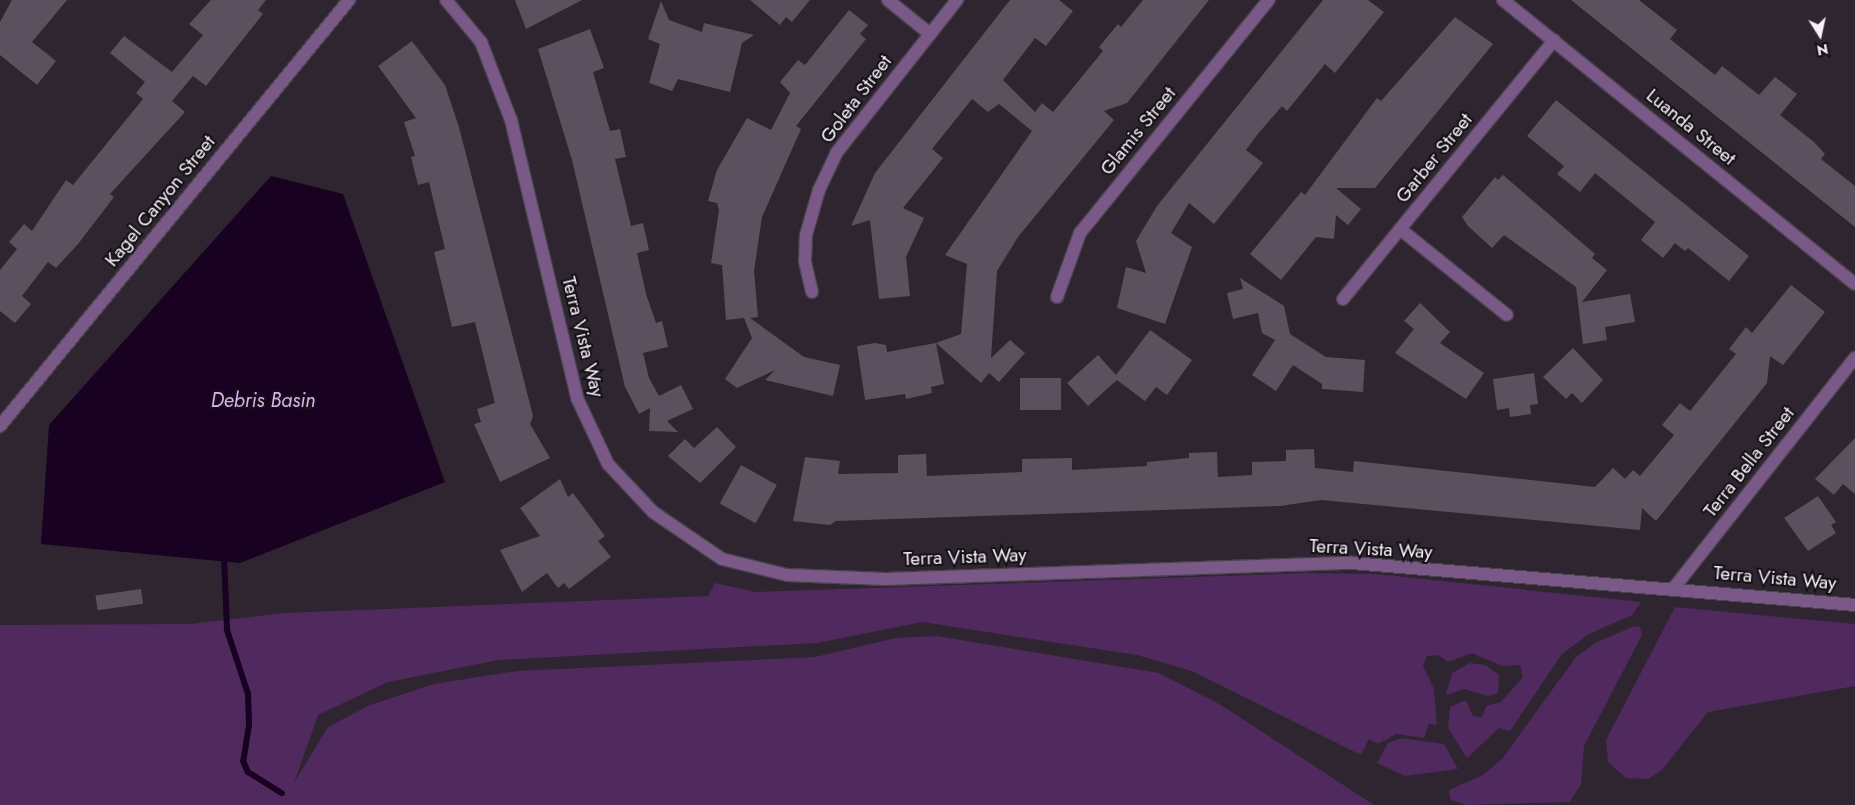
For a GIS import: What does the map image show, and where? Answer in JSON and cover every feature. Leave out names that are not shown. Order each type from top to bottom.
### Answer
[{"type":"street","name":"Kagel Canyon Street","points":[[0,426],[350,0]]},
{"type":"street","name":"Terra Vista Way","points":[[446,0],[481,42],[511,120],[577,398],[608,464],[653,512],[722,559],[787,575],[885,579],[1352,563],[1855,605]]},
{"type":"street","points":[[888,0],[930,34]]},
{"type":"street","name":"Goleta Street","points":[[812,292],[804,261],[819,190],[837,152],[956,0]]},
{"type":"street","name":"Glamis Street","points":[[1057,297],[1080,233],[1270,0]]},
{"type":"street","name":"Luanda Street","points":[[1503,0],[1855,284]]},
{"type":"street","name":"Garber Street","points":[[1343,299],[1554,40]]},
{"type":"street","points":[[1400,229],[1507,315]]},
{"type":"street","name":"Terra Bella Street","points":[[1673,589],[1855,358]]},
{"type":"shaded area","points":[[1306,573],[1376,574],[1641,602],[1632,615],[1589,634],[1562,654],[1510,731],[1499,728],[1467,758],[1448,728],[1450,707],[1466,700],[1473,716],[1482,717],[1486,706],[1501,702],[1523,677],[1520,665],[1502,666],[1472,653],[1448,662],[1438,655],[1427,656],[1423,666],[1434,689],[1437,725],[1429,724],[1424,738],[1396,734],[1378,744],[1369,739],[1361,755],[1192,671],[1137,655],[922,622],[817,643],[498,660],[388,682],[318,715],[294,783],[328,727],[370,705],[434,684],[517,671],[815,657],[896,638],[937,636],[1159,673],[1221,705],[1374,805],[0,805],[0,625],[190,624],[285,613],[708,596],[715,583],[756,592]]},
{"type":"shaded area","points":[[1675,607],[1855,624],[1855,686],[1708,712],[1662,770],[1648,779],[1626,778],[1608,762],[1606,740]]},
{"type":"shaded area","points":[[1634,626],[1640,627],[1642,635],[1584,746],[1581,784],[1570,802],[1466,805],[1450,799],[1449,790],[1483,775],[1502,759],[1576,657],[1595,643]]},
{"type":"shaded area","points":[[1470,663],[1485,665],[1499,675],[1498,693],[1488,696],[1464,689],[1446,695],[1452,673]]},
{"type":"shaded area","points":[[1401,738],[1444,744],[1458,769],[1405,776],[1377,763],[1388,743]]},
{"type":"water","name":"Debris Basin","points":[[271,176],[343,194],[445,482],[240,563],[41,544],[49,425]]},
{"type":"building","points":[[12,0],[67,0],[32,42],[56,61],[37,85],[0,55],[0,22]]},
{"type":"building","points":[[211,0],[266,0],[258,10],[263,14],[206,86],[193,76],[172,101],[185,112],[110,194],[114,197],[78,244],[56,268],[48,262],[22,296],[31,304],[15,323],[0,311],[0,270],[17,249],[9,242],[24,224],[32,231],[66,180],[73,185],[143,99],[136,93],[145,82],[110,53],[124,36],[172,72],[203,35],[189,24]]},
{"type":"building","points":[[515,0],[582,0],[526,29]]},
{"type":"building","points":[[750,0],[810,0],[792,22],[786,17],[780,25]]},
{"type":"building","points":[[1010,0],[1059,0],[1073,11],[1046,46],[1035,38],[1003,80],[1035,112],[1042,103],[1053,112],[1103,51],[1099,47],[1118,24],[1121,27],[1143,0],[1209,0],[1127,103],[1104,111],[1114,120],[1018,237],[997,271],[991,358],[1010,340],[1025,353],[999,382],[989,373],[981,383],[936,343],[961,334],[967,264],[945,255],[1032,131],[999,104],[988,112],[972,99],[932,149],[943,158],[903,208],[924,218],[906,257],[910,296],[879,299],[870,220],[851,226],[875,173]]},
{"type":"building","points":[[1323,0],[1368,0],[1384,12],[1335,73],[1325,64],[1287,111],[1282,106],[1257,135],[1246,150],[1263,163],[1214,224],[1189,203],[1171,233],[1192,247],[1165,324],[1117,308],[1126,267],[1146,273],[1136,241],[1157,206]]},
{"type":"building","points":[[1571,0],[1639,0],[1677,30],[1670,39],[1715,75],[1722,66],[1759,95],[1775,77],[1797,94],[1780,115],[1814,142],[1825,154],[1821,159],[1855,186],[1855,227]]},
{"type":"building","points":[[661,1],[669,20],[702,32],[704,23],[754,35],[742,43],[730,92],[678,79],[672,91],[649,83],[660,44],[648,39]]},
{"type":"building","points":[[849,10],[868,25],[860,34],[866,39],[796,126],[801,129],[762,217],[754,271],[758,317],[750,318],[804,357],[840,365],[833,396],[765,380],[775,370],[737,388],[725,379],[752,338],[744,318],[726,320],[722,265],[711,263],[719,210],[717,203],[708,201],[717,170],[747,118],[771,130],[790,93],[780,82],[798,60],[805,65]]},
{"type":"building","points":[[1455,17],[1493,44],[1375,188],[1336,188],[1361,209],[1348,225],[1336,215],[1334,239],[1316,237],[1281,280],[1250,254],[1301,192],[1305,195],[1377,98],[1381,101]]},
{"type":"building","points":[[590,29],[604,68],[593,72],[610,131],[620,129],[626,157],[615,159],[631,226],[643,223],[649,250],[637,253],[646,294],[656,323],[662,321],[668,347],[643,353],[649,378],[659,396],[681,385],[693,409],[667,421],[678,432],[649,431],[650,408],[639,414],[625,387],[572,160],[538,49]]},
{"type":"building","points":[[412,41],[445,85],[459,127],[533,416],[530,424],[550,458],[500,482],[474,424],[481,422],[477,409],[495,403],[475,322],[452,327],[434,252],[445,249],[429,182],[418,185],[411,157],[415,156],[404,122],[416,118],[378,66]]},
{"type":"building","points":[[1556,100],[1749,256],[1729,281],[1688,248],[1685,251],[1675,243],[1663,258],[1641,240],[1655,222],[1595,173],[1580,192],[1557,174],[1564,166],[1527,136]]},
{"type":"building","points":[[1503,175],[1595,254],[1592,258],[1607,270],[1582,302],[1630,294],[1635,322],[1605,327],[1607,340],[1583,344],[1576,287],[1504,235],[1492,248],[1468,226],[1462,217],[1495,177],[1498,180]]},
{"type":"building","points":[[1240,278],[1284,306],[1290,334],[1326,357],[1365,360],[1363,392],[1322,389],[1322,384],[1293,365],[1276,391],[1252,375],[1275,340],[1262,333],[1258,313],[1233,319],[1227,293],[1243,289]]},
{"type":"building","points":[[1791,285],[1825,312],[1783,365],[1770,356],[1767,383],[1656,521],[1642,508],[1640,530],[1321,500],[1280,506],[836,521],[830,525],[793,521],[805,457],[840,461],[838,474],[898,473],[898,455],[926,454],[927,476],[1022,472],[1022,459],[1072,458],[1072,470],[1147,466],[1147,462],[1189,458],[1189,453],[1217,452],[1218,477],[1252,475],[1252,462],[1286,461],[1286,450],[1314,449],[1315,468],[1353,472],[1354,461],[1595,487],[1613,468],[1625,479],[1633,470],[1640,476],[1674,435],[1662,425],[1680,403],[1690,411],[1736,354],[1729,349],[1746,327],[1752,333]]},
{"type":"building","points":[[1420,303],[1450,332],[1440,343],[1484,373],[1466,399],[1395,353],[1414,329],[1404,321]]},
{"type":"building","points":[[1150,330],[1192,360],[1167,395],[1156,387],[1145,401],[1117,380],[1088,406],[1067,383],[1098,355],[1116,375]]},
{"type":"building","points":[[875,343],[886,345],[887,352],[936,343],[944,384],[931,387],[932,393],[906,399],[905,394],[865,400],[857,346]]},
{"type":"building","points":[[1573,348],[1603,380],[1582,403],[1572,393],[1566,399],[1543,377]]},
{"type":"building","points":[[1534,373],[1538,404],[1530,405],[1531,414],[1510,417],[1509,408],[1497,410],[1493,379]]},
{"type":"building","points":[[1020,378],[1061,378],[1061,410],[1020,410]]},
{"type":"building","points":[[717,427],[736,447],[700,483],[668,456],[685,439],[694,448]]},
{"type":"building","points":[[1855,438],[1855,494],[1843,484],[1834,495],[1815,479]]},
{"type":"building","points":[[741,465],[777,485],[756,523],[720,503]]},
{"type":"building","points":[[560,479],[568,497],[573,493],[605,536],[598,541],[611,557],[569,589],[564,583],[558,588],[547,573],[522,592],[500,550],[540,536],[520,508]]},
{"type":"building","points":[[1818,496],[1836,522],[1831,525],[1836,533],[1808,551],[1784,518]]},
{"type":"building","points":[[141,589],[143,604],[98,610],[95,595]]},
{"type":"waterway","points":[[224,557],[227,630],[248,694],[249,725],[243,761],[248,772],[282,793]]}]
